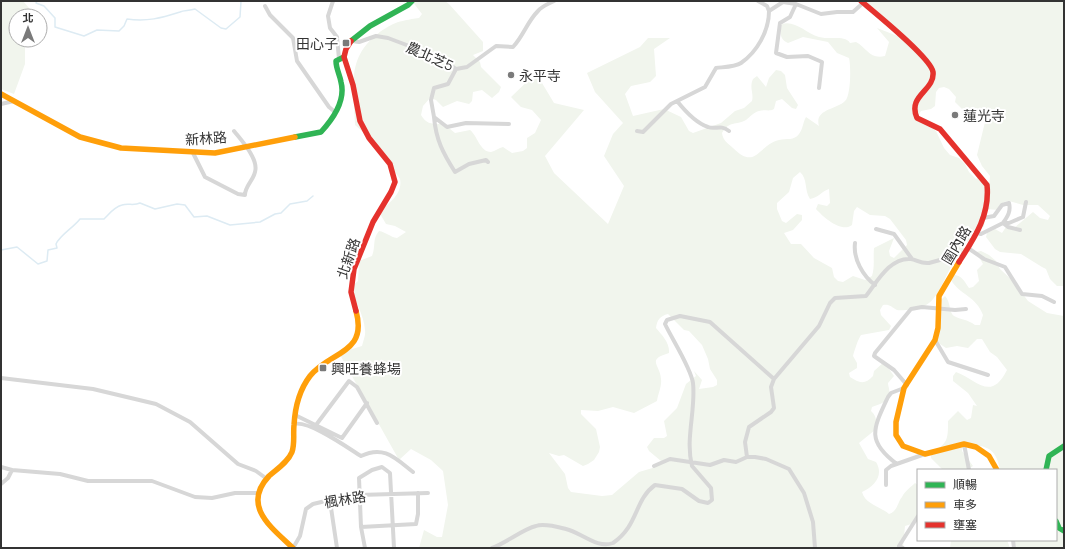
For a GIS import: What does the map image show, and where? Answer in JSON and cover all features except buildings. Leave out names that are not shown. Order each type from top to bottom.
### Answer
[{"type":"street","points":[[332,1],[328,16],[330,28],[337,37],[342,58]]},
{"type":"street","points":[[342,58],[352,41],[367,28],[408,5],[412,1]]},
{"type":"street","name":"農北芝5","points":[[352,41],[359,42],[376,36],[388,38],[441,58],[456,69],[467,67],[496,46],[513,46],[522,37],[530,20],[539,9],[554,1]]},
{"type":"street","points":[[637,132],[643,132],[671,104],[704,87],[716,68],[740,63],[758,45],[764,34],[769,11],[767,6],[758,1]]},
{"type":"street","points":[[769,11],[783,2],[796,4],[821,14],[837,12],[847,14],[852,12],[862,2]]},
{"type":"street","name":"圍內路","points":[[862,2],[910,44],[931,66],[934,73],[931,80],[914,104],[914,111],[917,118],[940,129],[986,185],[988,195],[983,218],[977,233],[941,291],[938,328],[935,340],[906,387],[896,422],[896,435],[903,446],[925,454]]},
{"type":"street","points":[[796,4],[790,17],[780,23],[776,53],[787,57],[808,56],[822,62],[819,88]]},
{"type":"street","points":[[266,6],[270,15],[293,38],[297,61],[329,107],[335,112]]},
{"type":"street","name":"新林路","points":[[1,94],[80,137],[121,148],[215,153],[321,132],[330,123],[342,98],[342,85],[335,67],[336,61],[342,58]]},
{"type":"street","name":"北新路","points":[[259,493],[267,479],[291,453],[294,439],[294,424],[297,403],[309,377],[316,368],[355,342],[360,334],[359,324],[350,297],[351,278],[381,207],[392,194],[395,183],[395,173],[392,165],[362,130],[352,78],[342,58]]},
{"type":"street","points":[[456,69],[448,84],[434,88],[431,100],[438,140],[455,172],[469,164],[486,160],[488,162]]},
{"type":"street","points":[[1,104],[15,101]]},
{"type":"street","points":[[677,101],[686,113],[709,128],[724,127],[729,131]]},
{"type":"street","points":[[434,117],[447,127],[466,123],[509,124]]},
{"type":"street","points":[[193,153],[204,177],[238,194],[244,195],[244,190],[255,172],[255,165],[247,146],[234,131]]},
{"type":"street","points":[[1002,223],[1008,223],[1023,217],[1026,202]]},
{"type":"street","points":[[977,233],[981,234],[1002,223],[1008,216],[1010,208],[1009,203],[1002,205],[994,216],[983,218]]},
{"type":"street","points":[[1002,223],[1008,227],[1020,230]]},
{"type":"street","points":[[876,229],[894,234],[912,259],[923,264],[967,250],[1005,266],[1022,294],[1042,296],[1054,302]]},
{"type":"street","points":[[855,243],[857,258],[866,278],[875,285]]},
{"type":"street","points":[[747,457],[745,442],[749,426],[771,412],[774,408],[771,387],[774,379],[819,326],[830,303],[835,298],[866,296],[894,262],[912,259]]},
{"type":"street","points":[[897,464],[883,453],[876,442],[874,433],[888,397],[891,393],[906,387],[894,370],[874,356],[875,353],[911,309],[922,306],[930,309],[939,307],[955,310],[966,309]]},
{"type":"street","points":[[492,548],[536,525],[569,529],[598,546],[612,544],[628,530],[637,515],[642,498],[648,490],[656,485],[682,489],[699,501],[708,503],[712,500],[711,488],[691,462],[690,445],[693,382],[665,324],[667,320],[680,316],[710,322],[774,379]]},
{"type":"street","points":[[935,340],[948,362],[965,369],[988,375]]},
{"type":"street","points":[[1,378],[93,389],[156,404],[190,422],[238,464],[256,471],[267,479]]},
{"type":"street","points":[[316,425],[349,381],[357,387],[377,423]]},
{"type":"street","points":[[295,415],[342,438],[367,403]]},
{"type":"street","points":[[294,424],[297,423],[315,429],[361,456],[370,452],[381,452],[391,455],[413,472]]},
{"type":"street","points":[[964,444],[969,469]]},
{"type":"street","points":[[886,485],[886,470],[891,466],[925,454],[964,444],[976,447],[989,456],[996,469]]},
{"type":"street","points":[[1046,469],[1048,456],[1064,446]]},
{"type":"street","points":[[654,466],[676,458],[710,465],[724,460],[743,460],[747,457],[766,460],[789,469],[804,493],[813,522],[815,548]]},
{"type":"street","points":[[1,466],[12,470],[60,474],[88,481],[152,481],[195,497],[212,498],[235,493],[259,493],[258,504],[266,520],[293,548]]},
{"type":"street","points":[[365,548],[361,527],[359,478],[372,470],[382,468],[390,473],[394,548]]},
{"type":"street","points":[[1,484],[8,478],[12,470]]},
{"type":"street","points":[[361,527],[393,524],[416,524],[418,514],[418,493]]},
{"type":"street","name":"楓林路","points":[[293,548],[300,536],[306,509],[313,504],[359,495],[428,493]]},
{"type":"street","points":[[330,501],[337,548]]},
{"type":"street","points":[[901,547],[917,518]]},
{"type":"street","points":[[1057,523],[1059,528],[1064,530]]},
{"type":"shaded area","points":[[23,1],[29,8],[8,8],[8,48],[25,48],[25,64],[14,94],[1,89],[1,2]]},
{"type":"shaded area","points":[[412,1],[445,1],[449,4],[483,42],[483,51],[473,55],[480,62],[481,67],[501,87],[499,92],[492,98],[482,90],[473,92],[472,101],[469,104],[457,101],[443,107],[436,100],[430,98],[423,106],[421,115],[423,118],[431,123],[444,124],[455,133],[470,130],[481,146],[487,151],[491,152],[503,147],[512,153],[523,151],[527,148],[527,138],[535,133],[541,120],[532,110],[521,107],[511,97],[536,73],[554,103],[584,110],[545,156],[554,173],[608,224],[624,186],[604,156],[613,134],[623,123],[595,92],[587,73],[640,47],[648,38],[670,38],[654,49],[656,76],[650,82],[631,86],[625,94],[633,116],[664,109],[681,117],[689,131],[693,133],[721,123],[735,111],[744,108],[752,101],[752,82],[757,76],[766,87],[769,78],[776,70],[781,71],[785,75],[787,88],[798,105],[796,109],[792,108],[782,99],[776,101],[774,109],[754,113],[742,122],[728,126],[722,133],[726,142],[741,154],[747,157],[752,157],[772,143],[797,136],[806,117],[819,126],[818,120],[823,113],[841,104],[847,98],[850,73],[849,58],[837,53],[828,42],[803,37],[788,43],[781,35],[782,24],[787,23],[796,25],[819,37],[841,38],[850,43],[856,42],[872,55],[880,57],[885,56],[889,42],[877,28],[900,37],[857,1],[1064,1],[1064,286],[1057,286],[1050,279],[1046,269],[1021,254],[1000,252],[995,249],[986,237],[987,233],[995,229],[1002,233],[1006,227],[1014,228],[1033,212],[1040,218],[1048,220],[1050,216],[1038,205],[1023,205],[1009,201],[1004,202],[998,210],[987,209],[984,226],[964,245],[966,249],[959,255],[935,297],[929,303],[920,308],[902,310],[897,310],[889,305],[883,305],[880,310],[881,315],[891,326],[889,330],[861,335],[857,342],[853,356],[857,363],[857,368],[849,373],[850,377],[859,382],[865,382],[873,376],[874,371],[884,362],[894,376],[888,383],[889,392],[887,399],[883,403],[872,407],[871,411],[876,420],[875,430],[859,443],[868,459],[876,462],[879,471],[877,480],[871,487],[862,492],[866,500],[889,514],[896,509],[900,499],[906,491],[915,483],[917,484],[917,522],[905,526],[903,548],[419,548],[424,530],[437,537],[442,537],[448,505],[443,471],[431,460],[411,449],[399,460],[339,353],[362,346],[365,336],[363,319],[351,287],[358,281],[359,261],[372,256],[375,240],[379,231],[397,238],[406,232],[395,226],[386,224],[379,212],[391,202],[397,194],[400,179],[372,140],[355,125],[353,88],[356,66],[366,45],[375,36],[390,25],[419,18],[422,14]],"holes":[[[944,87],[949,89],[956,97],[955,102],[965,112],[974,113],[982,108],[986,109],[986,118],[977,155],[982,166],[990,176],[989,187],[979,177],[976,179],[959,158],[950,155],[944,148],[936,131],[918,116],[921,111],[931,109],[935,106],[936,92],[939,88]],[[800,172],[804,178],[810,199],[829,189],[830,203],[827,206],[818,204],[816,209],[833,223],[843,227],[852,225],[854,211],[857,207],[870,215],[885,216],[890,219],[906,240],[907,245],[894,258],[890,256],[889,251],[894,238],[874,248],[874,265],[872,276],[865,280],[853,276],[843,282],[838,281],[834,277],[832,268],[814,258],[801,244],[791,244],[784,233],[793,230],[802,220],[802,215],[797,214],[786,223],[782,221],[777,209],[777,203],[789,192],[793,178]],[[668,314],[684,330],[689,331],[702,345],[708,359],[710,369],[717,380],[717,385],[699,389],[702,380],[694,371],[696,376],[686,384],[677,408],[664,421],[667,436],[664,438],[654,438],[647,447],[649,451],[661,461],[656,467],[639,472],[612,495],[602,496],[571,492],[568,488],[565,474],[549,453],[559,456],[564,455],[583,466],[588,464],[594,460],[600,447],[596,429],[581,414],[581,410],[598,411],[613,407],[634,413],[657,401],[661,382],[656,360],[669,353],[669,349],[665,339],[656,328],[659,319]]]},
{"type":"shaded area","points":[[981,251],[996,261],[1000,269],[1014,282],[1028,301],[1047,313],[1064,316],[1064,548],[1016,548],[1014,541],[1057,541],[1057,469],[1000,469],[998,462],[992,452],[988,448],[977,446],[963,445],[962,451],[973,466],[968,469],[942,469],[931,458],[931,453],[941,446],[946,440],[948,433],[948,421],[958,411],[967,420],[971,418],[973,405],[977,406],[968,393],[953,381],[953,376],[956,372],[983,386],[989,387],[995,385],[1001,380],[1007,370],[997,357],[990,352],[982,339],[977,339],[968,348],[957,346],[946,348],[937,342],[941,300],[945,296],[952,315],[975,325],[980,325],[983,315],[980,309],[951,280],[953,275],[959,276],[969,288],[973,287],[979,281],[977,270],[983,264],[976,252]]},
{"type":"shaded area","points":[[951,541],[1007,541],[1010,548],[950,548]]},
{"type":"waterway","points":[[37,1],[36,3],[44,6],[55,18],[55,27],[84,36],[97,30],[119,31],[124,26],[127,19],[154,19],[195,9],[221,28],[226,29],[240,17],[241,1]]},
{"type":"waterway","points":[[1,250],[17,247],[38,264],[47,261],[48,250],[57,248],[56,244],[58,241],[80,219],[104,219],[114,209],[124,204],[140,203],[155,209],[177,204],[185,205],[194,217],[207,216],[230,225],[260,222],[275,214],[281,213],[290,204],[307,201],[313,196]]},
{"type":"traffic: fast","points":[[351,41],[370,26],[408,5],[412,1]]},
{"type":"traffic: fast","points":[[295,137],[321,132],[334,115],[342,96],[336,61],[344,57]]},
{"type":"traffic: fast","points":[[1046,469],[1049,456],[1064,446]]},
{"type":"traffic: fast","points":[[1057,523],[1059,528],[1064,531]]},
{"type":"traffic: slow","points":[[1,94],[80,137],[121,148],[215,153],[295,137]]},
{"type":"traffic: slow","points":[[959,262],[939,296],[938,328],[935,340],[904,388],[896,422],[896,435],[903,446],[925,454],[964,444],[976,447],[989,456],[996,469]]},
{"type":"traffic: slow","points":[[293,548],[276,533],[263,516],[259,507],[258,497],[261,487],[269,476],[285,462],[292,452],[296,412],[306,381],[318,368],[352,344],[357,336],[358,325],[356,311]]},
{"type":"traffic: jam","points":[[861,1],[913,46],[930,65],[933,72],[932,78],[930,84],[918,98],[915,110],[917,118],[940,129],[987,185],[984,216],[976,235],[959,262]]},
{"type":"traffic: jam","points":[[351,41],[346,49],[344,57],[353,85],[360,121],[369,138],[390,164],[395,182],[391,192],[373,222],[354,269],[351,292],[356,311]]},
{"type":"place","name":"田心子","points":[[346,43]]},
{"type":"place","name":"永平寺","points":[[511,75]]},
{"type":"place","name":"蓮光寺","points":[[955,115]]},
{"type":"place","name":"興旺養蜂場","points":[[323,368]]}]
